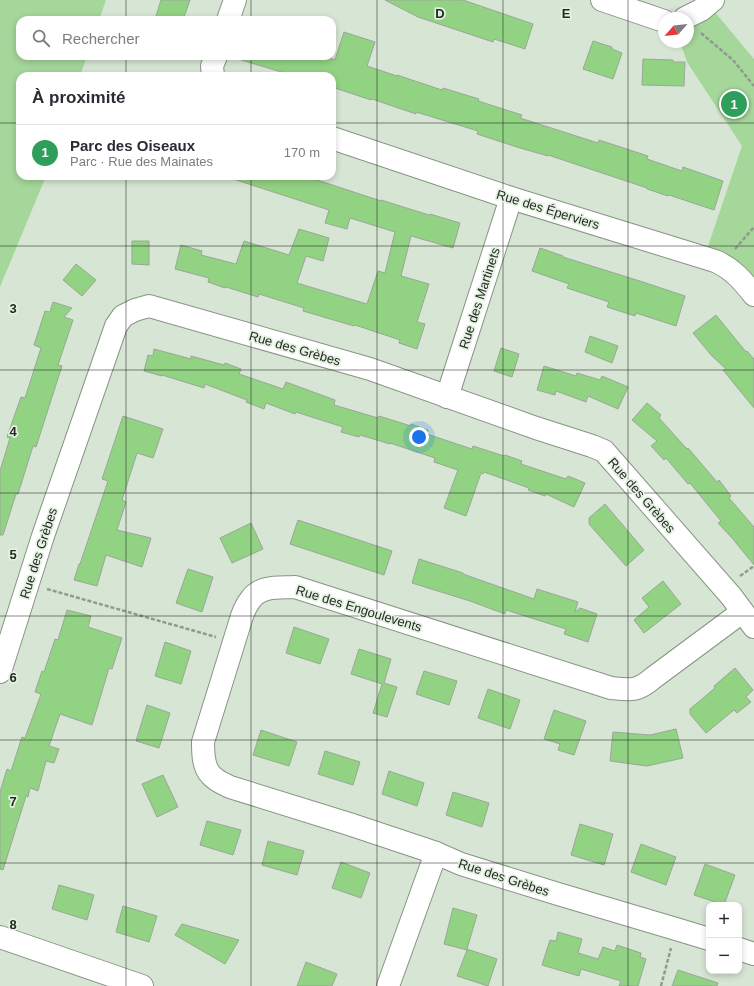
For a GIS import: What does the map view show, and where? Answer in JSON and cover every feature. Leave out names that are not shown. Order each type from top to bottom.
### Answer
[{"type":"street","points":[[229,16],[235,0]]},
{"type":"street","points":[[602,0],[658,19]]},
{"type":"street","points":[[694,22],[701,10],[713,0]]},
{"type":"street","points":[[213,72],[212,66],[214,60]]},
{"type":"street","name":"Rue des Éperviers","points":[[336,139],[510,198],[722,264],[734,273],[754,295]]},
{"type":"street","name":"Rue des Martinets","points":[[447,397],[510,198]]},
{"type":"street","name":"Rue des Grèbes","points":[[0,672],[43,536],[116,326],[123,316],[149,306],[370,369],[604,451],[731,596],[748,619]]},
{"type":"street","name":"Rue des Engoulevents","points":[[436,853],[230,787],[221,783],[211,775],[206,766],[203,755],[203,742],[242,616],[251,598],[259,590],[295,587],[611,688],[631,690],[644,686],[653,678],[748,619]]},
{"type":"street","points":[[388,986],[436,853]]},
{"type":"street","name":"Rue des Grèbes","points":[[436,853],[461,864],[706,938]]},
{"type":"street","points":[[0,937],[142,986]]},
{"type":"street","points":[[742,950],[754,954]]},
{"type":"path","points":[[694,27],[733,60],[754,86]]},
{"type":"path","points":[[722,264],[754,227]]},
{"type":"path","points":[[28,584],[234,642]]},
{"type":"path","points":[[661,986],[676,928]]},
{"type":"green space","points":[[0,0],[106,0],[100,16],[16,16],[16,60],[86,60],[81,72],[16,72],[16,180],[44,180],[0,287]]},
{"type":"green space","points":[[708,4],[754,59],[754,279],[704,258],[742,146],[687,62],[682,48],[694,48],[694,14]]},
{"type":"building","points":[[161,0],[190,0],[184,16],[156,16]]},
{"type":"building","points":[[385,0],[463,0],[533,24],[525,49],[494,39],[493,42],[418,17]]},
{"type":"building","points":[[344,32],[375,42],[367,66],[442,90],[443,88],[479,99],[478,101],[522,115],[520,118],[598,143],[599,140],[648,156],[647,159],[682,171],[683,167],[723,181],[714,210],[548,155],[520,148],[477,134],[478,131],[416,112],[416,114],[336,88],[336,72],[282,72],[241,60],[336,60]]},
{"type":"building","points":[[593,41],[612,47],[612,49],[622,53],[613,79],[583,69]]},
{"type":"building","points":[[643,59],[685,62],[684,86],[642,85]]},
{"type":"building","points":[[236,180],[317,180],[381,201],[460,223],[453,248],[411,236],[401,276],[429,284],[417,322],[425,324],[417,349],[399,343],[400,340],[355,325],[354,326],[303,311],[304,308],[259,294],[258,297],[226,287],[225,288],[208,282],[209,278],[175,269],[181,245],[202,251],[201,255],[236,264],[244,241],[289,255],[299,229],[329,238],[323,261],[306,256],[297,283],[367,304],[378,271],[385,273],[395,232],[350,218],[347,229],[325,223],[329,210]]},
{"type":"building","points":[[132,241],[149,241],[149,265],[132,264]]},
{"type":"building","points":[[540,248],[563,257],[685,296],[676,326],[636,313],[635,316],[607,307],[609,302],[567,288],[569,284],[532,271]]},
{"type":"building","points":[[76,264],[96,280],[82,296],[63,280]]},
{"type":"building","points":[[53,302],[72,308],[64,317],[73,320],[58,365],[62,366],[36,447],[33,446],[3,535],[0,535],[0,471],[10,438],[7,437],[21,397],[25,398],[41,348],[34,345],[45,311],[50,312]]},
{"type":"building","points":[[716,315],[746,352],[747,351],[754,359],[754,408],[723,370],[726,369],[711,355],[693,333]]},
{"type":"building","points":[[590,336],[618,346],[612,363],[585,352]]},
{"type":"building","points":[[501,348],[519,354],[512,377],[494,371]]},
{"type":"building","points":[[154,349],[191,359],[191,356],[224,365],[225,363],[241,369],[239,374],[283,389],[286,382],[335,400],[334,405],[378,418],[379,416],[411,426],[411,424],[428,430],[427,434],[472,449],[473,446],[504,456],[505,455],[522,461],[521,464],[566,479],[568,476],[585,483],[574,507],[546,494],[545,496],[528,490],[529,488],[484,472],[483,474],[481,473],[466,516],[444,508],[458,470],[434,462],[435,458],[390,443],[360,435],[359,437],[341,432],[343,427],[296,412],[295,414],[266,403],[264,409],[246,402],[247,400],[205,384],[204,388],[144,371],[148,355],[153,356]]},
{"type":"building","points":[[544,366],[576,376],[577,373],[600,380],[602,376],[628,387],[618,409],[588,396],[586,402],[556,391],[555,395],[537,390]]},
{"type":"building","points":[[647,403],[661,415],[659,418],[687,449],[688,448],[717,482],[719,480],[731,496],[729,498],[754,527],[754,565],[718,523],[721,521],[690,483],[688,484],[666,458],[664,460],[651,446],[657,441],[632,420]]},
{"type":"building","points":[[123,416],[163,429],[153,458],[137,453],[122,500],[126,502],[117,530],[151,538],[142,567],[106,555],[97,586],[74,580],[108,481],[102,479]]},
{"type":"building","points":[[605,504],[644,550],[626,566],[589,524],[589,518]]},
{"type":"building","points":[[298,520],[392,551],[384,575],[290,544]]},
{"type":"building","points":[[251,523],[263,549],[232,563],[220,538]]},
{"type":"building","points":[[419,559],[463,573],[534,599],[537,589],[578,602],[575,612],[580,608],[597,614],[588,642],[564,634],[566,629],[506,610],[505,614],[470,601],[412,583]]},
{"type":"building","points":[[188,569],[213,577],[202,612],[176,603]]},
{"type":"building","points":[[663,581],[681,604],[644,633],[634,620],[649,607],[642,598]]},
{"type":"building","points":[[67,610],[91,616],[88,627],[122,638],[112,669],[109,668],[92,725],[60,714],[49,746],[59,749],[54,763],[46,761],[38,791],[30,788],[28,797],[26,796],[3,870],[0,869],[0,792],[7,769],[11,771],[22,737],[25,738],[41,694],[35,692],[42,671],[44,672],[55,639],[58,640]]},
{"type":"building","points":[[294,627],[329,639],[320,664],[286,653]]},
{"type":"building","points":[[165,642],[191,651],[181,684],[155,676]]},
{"type":"building","points":[[359,649],[391,659],[384,683],[397,687],[387,717],[373,713],[382,684],[351,674]]},
{"type":"building","points":[[735,668],[753,690],[746,697],[751,702],[737,713],[734,710],[706,733],[690,714],[690,709],[715,688],[714,686]]},
{"type":"building","points":[[424,671],[457,681],[449,705],[416,694]]},
{"type":"building","points":[[488,689],[520,700],[510,729],[478,718]]},
{"type":"building","points":[[147,705],[170,713],[159,748],[136,741]]},
{"type":"building","points":[[554,710],[586,721],[574,755],[558,750],[560,744],[544,739]]},
{"type":"building","points":[[676,729],[683,758],[647,766],[610,761],[613,732],[650,735]]},
{"type":"building","points":[[261,730],[297,742],[289,766],[253,755]]},
{"type":"building","points":[[325,751],[360,762],[353,785],[318,774]]},
{"type":"building","points":[[389,771],[424,783],[417,806],[382,794]]},
{"type":"building","points":[[163,775],[178,807],[157,817],[142,784]]},
{"type":"building","points":[[453,792],[489,803],[482,827],[446,815]]},
{"type":"building","points":[[207,821],[241,830],[233,855],[200,845]]},
{"type":"building","points":[[580,824],[613,834],[604,865],[571,855]]},
{"type":"building","points":[[268,841],[304,851],[297,875],[262,865]]},
{"type":"building","points":[[641,844],[676,857],[666,885],[631,872]]},
{"type":"building","points":[[341,862],[370,873],[361,898],[332,888]]},
{"type":"building","points":[[705,864],[735,875],[725,902],[715,902],[694,895]]},
{"type":"building","points":[[59,885],[94,895],[87,920],[52,909]]},
{"type":"building","points":[[123,906],[157,916],[149,942],[116,932]]},
{"type":"building","points":[[453,908],[477,915],[467,949],[497,959],[488,986],[457,976],[467,950],[444,944]]},
{"type":"building","points":[[182,924],[239,940],[225,964],[175,935]]},
{"type":"building","points":[[558,932],[582,939],[578,953],[598,959],[603,947],[615,951],[617,945],[641,953],[640,957],[646,959],[638,986],[619,986],[621,981],[581,969],[579,976],[542,965],[550,940],[556,941]]},
{"type":"building","points":[[306,962],[337,974],[332,986],[297,986]]},
{"type":"building","points":[[678,970],[718,983],[717,986],[672,986]]},
{"type":"place","name":"Parc des Oiseaux","points":[[734,104]]}]
